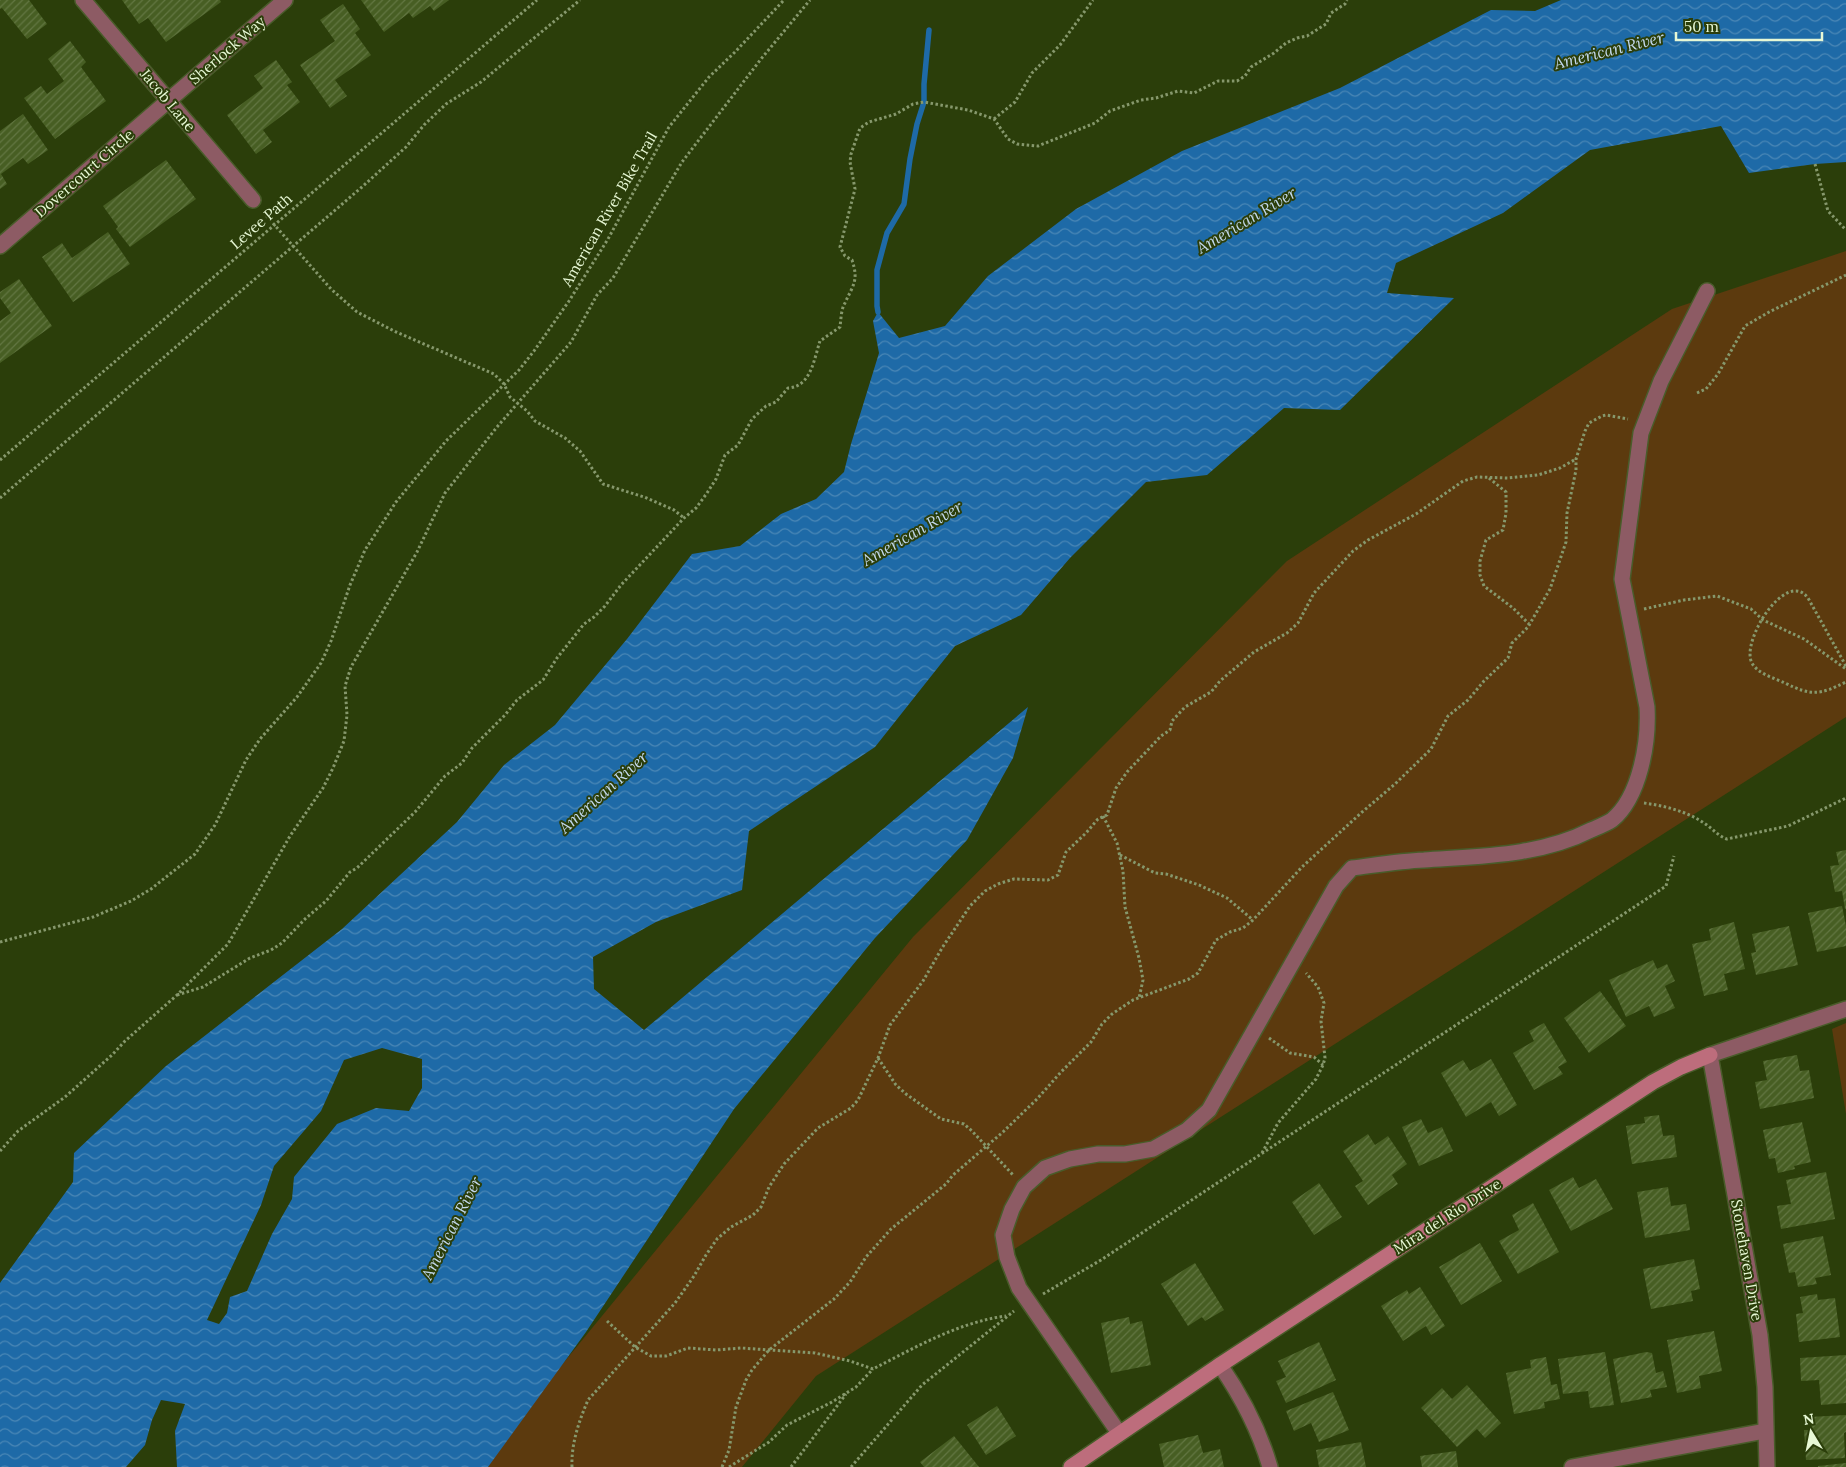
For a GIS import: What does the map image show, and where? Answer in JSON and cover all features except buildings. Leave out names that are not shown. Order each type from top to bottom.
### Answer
[{"type":"street","name":"Jacob Lane","points":[[83,0],[252,200]]},
{"type":"street","name":"Sherlock Way","points":[[169,101],[285,0]]},
{"type":"street","name":"Dovercourt Circle","points":[[0,246],[169,101]]},
{"type":"street","points":[[1119,1433],[1020,1288],[1010,1265],[1004,1235],[1012,1209],[1024,1187],[1045,1168],[1070,1159],[1098,1154],[1125,1154],[1153,1149],[1187,1130],[1208,1110],[1336,886],[1352,868],[1405,861],[1508,854],[1556,845],[1585,834],[1611,820],[1626,804],[1638,780],[1648,727],[1647,707],[1622,579],[1641,434],[1661,381],[1707,291]]},
{"type":"street","name":"Mira del Rio Drive","points":[[1071,1467],[1220,1365],[1653,1082],[1681,1067],[1710,1055],[1846,1009]]},
{"type":"street","name":"Stonehaven Drive","points":[[1710,1055],[1760,1335],[1765,1386],[1767,1467]]},
{"type":"street","points":[[1220,1365],[1256,1425],[1270,1467]]},
{"type":"street","points":[[1572,1467],[1765,1431]]},
{"type":"path","name":"Levee Path","points":[[0,460],[537,0]]},
{"type":"path","points":[[0,498],[376,174],[446,104],[480,82],[580,0]]},
{"type":"path","name":"American River Bike Trail","points":[[0,942],[93,917],[131,901],[151,889],[195,854],[215,825],[246,760],[260,739],[297,697],[321,662],[331,641],[350,585],[381,524],[416,476],[446,441],[504,384],[534,351],[569,301],[608,239],[669,127],[709,77],[784,0]]},
{"type":"path","points":[[0,1151],[18,1130],[65,1097],[112,1056],[125,1041],[177,995],[228,944],[290,836],[323,788],[344,742],[347,714],[345,686],[351,667],[417,552],[445,493],[480,448],[571,342],[597,295],[613,278],[682,162],[760,59],[810,0]]},
{"type":"path","points":[[994,119],[1015,102],[1032,73],[1060,45],[1093,0]]},
{"type":"path","points":[[177,995],[203,987],[250,958],[271,950],[326,901],[350,872],[357,868],[415,812],[444,776],[462,763],[472,748],[505,716],[517,700],[543,680],[557,658],[584,624],[605,606],[621,584],[684,518],[696,508],[716,478],[725,455],[738,445],[752,420],[766,406],[776,402],[788,388],[794,388],[801,383],[813,368],[820,341],[840,327],[844,304],[855,283],[855,270],[852,260],[845,256],[840,247],[855,188],[850,162],[860,128],[869,122],[896,114],[913,104],[924,102],[968,110],[994,119],[1008,139],[1018,144],[1038,146],[1095,123],[1110,111],[1141,100],[1156,98],[1178,91],[1194,93],[1218,81],[1237,80],[1244,76],[1251,67],[1286,43],[1307,36],[1326,24],[1332,13],[1345,4],[1347,0]]},
{"type":"path","points":[[1815,164],[1828,211],[1846,230]]},
{"type":"path","points":[[252,200],[292,246],[356,312],[396,332],[494,374],[504,384],[510,397],[527,410],[535,421],[565,438],[580,451],[603,484],[644,497],[674,510],[684,518]]},
{"type":"path","points":[[1697,393],[1706,389],[1718,374],[1745,326],[1771,311],[1846,275]]},
{"type":"path","points":[[722,1467],[729,1450],[736,1407],[746,1380],[769,1350],[834,1299],[850,1282],[866,1257],[891,1229],[946,1184],[953,1175],[1024,1112],[1086,1048],[1102,1024],[1112,1014],[1139,998],[1189,979],[1198,973],[1216,940],[1230,932],[1243,928],[1253,920],[1302,867],[1395,784],[1431,749],[1448,716],[1468,700],[1508,658],[1512,643],[1530,624],[1539,611],[1550,588],[1566,542],[1567,513],[1576,470],[1576,459],[1584,430],[1594,420],[1606,415],[1646,421]]},
{"type":"path","points":[[572,1467],[573,1446],[580,1419],[588,1400],[675,1303],[717,1239],[731,1227],[752,1216],[761,1207],[777,1172],[784,1164],[818,1128],[851,1108],[858,1100],[878,1058],[890,1025],[923,981],[970,906],[985,891],[998,884],[1014,879],[1048,880],[1058,875],[1066,852],[1098,819],[1107,815],[1116,788],[1127,772],[1161,736],[1170,730],[1172,721],[1185,706],[1211,692],[1220,681],[1254,652],[1287,633],[1298,623],[1314,593],[1353,551],[1368,540],[1416,514],[1463,481],[1477,477],[1523,477],[1538,475],[1560,468],[1576,459]]},
{"type":"path","points":[[1489,478],[1506,492],[1506,513],[1503,530],[1486,540],[1480,561],[1480,576],[1484,586],[1513,608],[1530,624]]},
{"type":"path","points":[[1846,668],[1818,615],[1801,592],[1796,590],[1784,594],[1762,620],[1753,637],[1749,654],[1753,664],[1761,672],[1811,694],[1846,682]]},
{"type":"path","points":[[1629,615],[1651,607],[1717,596],[1751,609],[1762,620],[1804,639],[1846,668]]},
{"type":"path","points":[[1628,799],[1671,808],[1704,823],[1721,837],[1727,839],[1788,826],[1846,798]]},
{"type":"path","points":[[1103,816],[1117,843],[1123,871],[1125,907],[1143,980],[1139,998]]},
{"type":"path","points":[[1119,855],[1155,873],[1166,874],[1199,885],[1227,898],[1253,920]]},
{"type":"path","points":[[851,1467],[922,1385],[1008,1316],[1101,1260],[1666,886],[1674,856]]},
{"type":"path","points":[[1262,1153],[1278,1123],[1316,1079],[1325,1058],[1321,1021],[1324,1003],[1313,980],[1307,973],[1292,963]]},
{"type":"path","points":[[1256,1027],[1290,1053],[1314,1057],[1323,1065]]},
{"type":"path","points":[[878,1058],[896,1085],[906,1094],[941,1119],[964,1124],[987,1145],[1024,1187]]},
{"type":"path","points":[[729,1467],[769,1442],[787,1425],[832,1402],[863,1381],[873,1369],[904,1352],[986,1318],[1008,1316]]},
{"type":"path","points":[[606,1321],[635,1347],[651,1356],[658,1357],[678,1353],[688,1348],[716,1350],[741,1348],[815,1354],[850,1361],[873,1369]]},
{"type":"path","points":[[791,1467],[846,1393]]},
{"type":"shaded area","points":[[1846,251],[1846,717],[816,1376],[742,1467],[478,1467],[913,937],[1287,561],[1672,309]]},
{"type":"shaded area","points":[[1846,1023],[1846,1114],[1832,1029]]},
{"type":"water","name":"American River","points":[[1561,0],[1846,0],[1846,162],[1815,164],[1749,173],[1721,126],[1590,150],[1503,213],[1396,263],[1387,293],[1454,298],[1340,410],[1284,408],[1207,475],[1146,482],[1070,558],[1021,615],[955,646],[875,747],[749,831],[742,890],[656,922],[593,957],[594,989],[644,1030],[1028,707],[1013,758],[967,840],[875,938],[734,1109],[586,1332],[488,1467],[177,1467],[175,1431],[185,1404],[161,1400],[152,1420],[145,1445],[126,1467],[0,1467],[0,1283],[73,1182],[74,1153],[166,1066],[342,929],[457,822],[504,765],[555,725],[627,639],[692,554],[740,546],[781,514],[816,499],[844,472],[879,353],[873,321],[878,312],[899,338],[945,326],[988,276],[1076,209],[1182,151],[1340,88],[1491,10],[1535,11]],"holes":[[[382,1048],[422,1059],[422,1088],[409,1111],[376,1108],[337,1124],[294,1177],[292,1199],[272,1234],[247,1291],[230,1297],[227,1313],[219,1324],[207,1320],[261,1205],[274,1166],[321,1111],[344,1060]]]},
{"type":"waterway","points":[[878,312],[877,270],[887,233],[904,204],[910,159],[917,124],[924,102],[929,30]]}]
